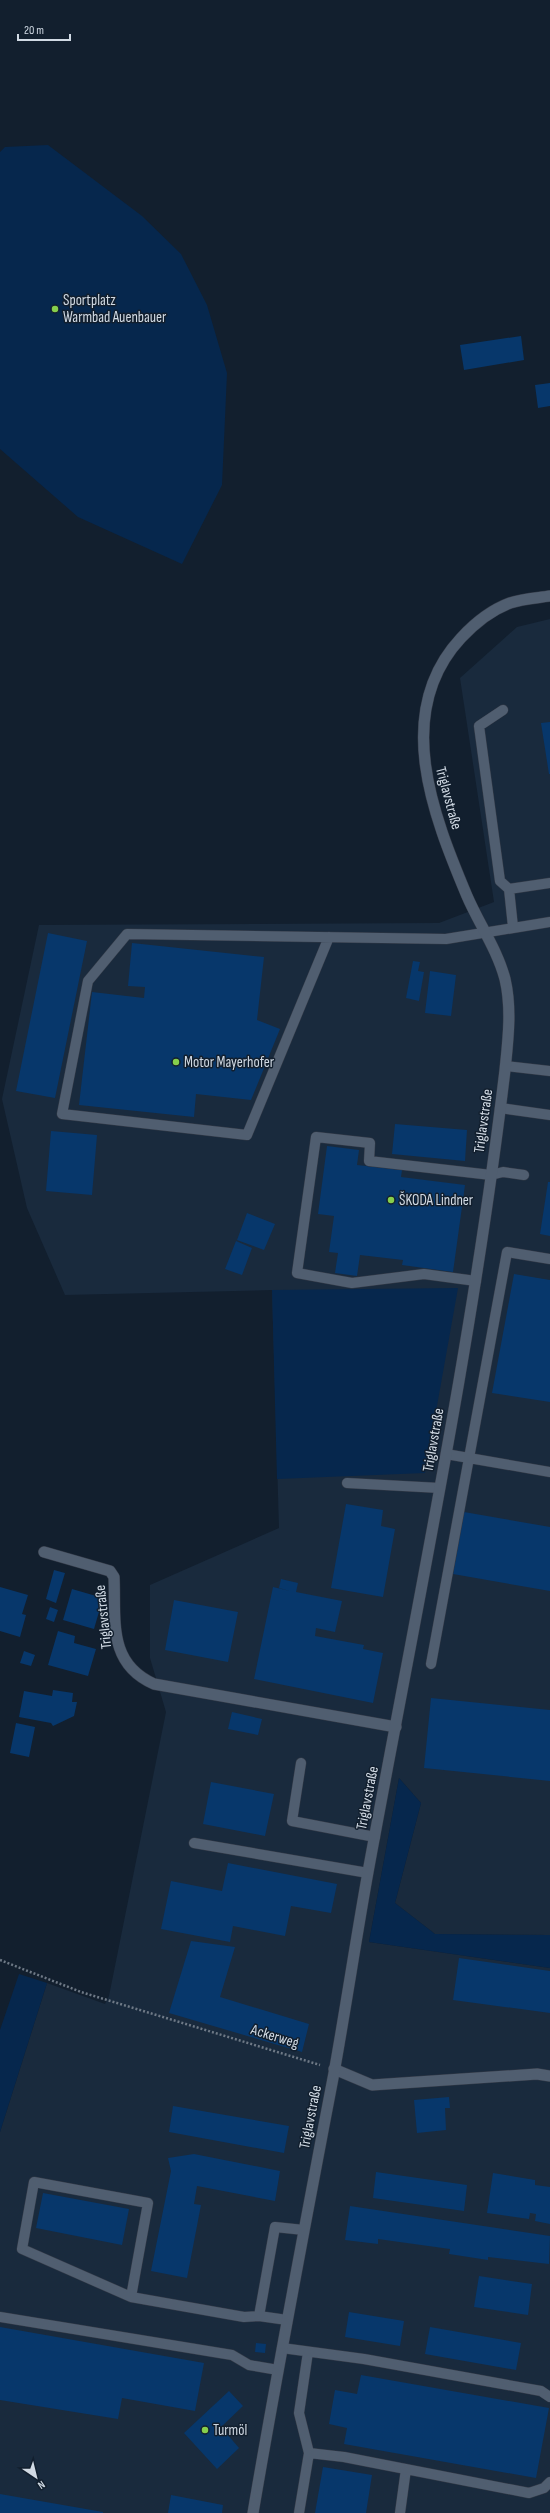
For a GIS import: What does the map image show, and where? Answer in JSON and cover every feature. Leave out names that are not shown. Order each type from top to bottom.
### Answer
[{"type":"street","name":"Triglavstraße","points":[[253,2513],[368,1873],[440,1488],[476,1280],[500,1108],[509,1025],[507,986],[502,968],[486,932],[469,901],[447,845],[430,788],[423,754],[427,696],[438,668],[451,648],[470,629],[489,614],[512,603],[550,596]]},
{"type":"street","name":"Triglavstraße","points":[[44,1552],[110,1571],[114,1577],[117,1640],[123,1659],[130,1670],[141,1678],[154,1684],[396,1727]]},
{"type":"street","points":[[334,2069],[372,2085],[537,2074],[550,2076]]},
{"type":"lane","points":[[504,710],[479,726],[500,881],[509,889],[514,927]]},
{"type":"lane","points":[[509,889],[550,883]]},
{"type":"lane","points":[[329,937],[247,1134],[62,1114],[88,981],[127,934],[329,937],[446,939],[550,922]]},
{"type":"lane","points":[[505,1066],[550,1071]]},
{"type":"lane","points":[[500,1108],[550,1115]]},
{"type":"lane","points":[[476,1280],[424,1274],[352,1283],[297,1273],[316,1137],[370,1143],[369,1161],[491,1175],[503,1172],[524,1175]]},
{"type":"lane","points":[[431,1664],[507,1252],[550,1259]]},
{"type":"lane","points":[[446,1454],[550,1472]]},
{"type":"lane","points":[[347,1483],[440,1488]]},
{"type":"lane","points":[[301,1762],[292,1821],[375,1838]]},
{"type":"lane","points":[[194,1843],[368,1873]]},
{"type":"lane","points":[[131,2297],[148,2203],[34,2182],[22,2249],[131,2297],[244,2317],[259,2316],[287,2320]]},
{"type":"lane","points":[[259,2316],[275,2227],[304,2230]]},
{"type":"lane","points":[[0,2317],[232,2355],[248,2365],[278,2370]]},
{"type":"lane","points":[[282,2348],[364,2359],[541,2391],[550,2397]]},
{"type":"lane","points":[[299,2513],[310,2454],[299,2413],[308,2352]]},
{"type":"lane","points":[[310,2454],[344,2457],[529,2493],[544,2488],[550,2482]]},
{"type":"lane","points":[[400,2513],[406,2469]]},
{"type":"path","name":"Ackerweg","points":[[0,1960],[81,1992],[334,2069]]},
{"type":"shaded area","points":[[48,145],[142,216],[181,254],[207,305],[227,373],[222,485],[182,564],[78,517],[0,449],[0,152],[5,147]]},
{"type":"shaded area","points":[[550,619],[550,1935],[435,1934],[395,1903],[421,1803],[399,1778],[369,1942],[550,1968],[550,2513],[0,2513],[0,2132],[47,1983],[105,2004],[109,1996],[166,1712],[150,1658],[150,1585],[279,1528],[272,1290],[65,1295],[27,1208],[2,1099],[39,925],[439,923],[494,902],[460,678],[517,627]]},
{"type":"shaded area","points":[[458,1288],[425,1473],[277,1479],[272,1290]]},
{"type":"shaded area","points":[[399,1778],[421,1803],[395,1903],[435,1934],[550,1935],[550,1968],[369,1942]]},
{"type":"shaded area","points":[[19,1974],[47,1983],[0,2132],[0,2030]]},
{"type":"building","points":[[521,336],[524,360],[464,370],[460,345]]},
{"type":"building","points":[[550,383],[550,406],[538,408],[535,385]]},
{"type":"building","points":[[550,722],[550,774],[549,774],[541,723]]},
{"type":"building","points":[[48,933],[87,941],[55,1098],[16,1091]]},
{"type":"building","name":"Motor Mayerhofer","points":[[132,943],[264,957],[257,1020],[280,1029],[251,1100],[196,1094],[194,1117],[79,1105],[92,992],[144,998],[145,987],[128,986]]},
{"type":"building","points":[[413,961],[420,962],[418,971],[424,972],[419,1001],[406,998]]},
{"type":"building","points":[[430,971],[456,975],[451,1016],[425,1013]]},
{"type":"building","points":[[395,1124],[467,1130],[465,1161],[392,1154]]},
{"type":"building","points":[[51,1131],[97,1135],[92,1195],[46,1191]]},
{"type":"building","name":"ŠKODA Lindner","points":[[327,1146],[359,1150],[357,1165],[402,1170],[401,1177],[465,1185],[453,1272],[402,1265],[403,1260],[360,1255],[357,1276],[335,1273],[338,1253],[329,1252],[334,1216],[318,1214]]},
{"type":"building","points":[[548,1182],[550,1182],[550,1236],[540,1234]]},
{"type":"building","points":[[247,1213],[275,1224],[264,1250],[237,1240]]},
{"type":"building","points":[[236,1241],[252,1248],[242,1275],[225,1269]]},
{"type":"building","points":[[514,1274],[550,1280],[550,1402],[492,1393]]},
{"type":"building","points":[[346,1504],[383,1510],[381,1526],[395,1529],[383,1597],[331,1588]]},
{"type":"building","points":[[464,1512],[550,1527],[550,1591],[453,1574]]},
{"type":"building","points":[[54,1570],[65,1573],[56,1603],[46,1599]]},
{"type":"building","points":[[281,1579],[298,1583],[296,1592],[342,1601],[335,1632],[316,1628],[315,1636],[364,1645],[363,1649],[383,1653],[373,1703],[254,1679],[273,1587],[290,1591],[279,1588]]},
{"type":"building","points":[[0,1587],[28,1595],[22,1614],[26,1615],[20,1637],[0,1631]]},
{"type":"building","points":[[72,1589],[103,1598],[94,1629],[63,1620]]},
{"type":"building","points":[[174,1600],[238,1612],[228,1662],[165,1650]]},
{"type":"building","points":[[50,1607],[58,1610],[54,1622],[46,1619]]},
{"type":"building","points":[[58,1631],[75,1636],[74,1643],[96,1649],[88,1676],[48,1665]]},
{"type":"building","points":[[24,1651],[35,1655],[31,1666],[20,1663]]},
{"type":"building","points":[[53,1690],[73,1693],[72,1702],[77,1702],[74,1716],[53,1726],[51,1723],[19,1717],[24,1691],[52,1696]]},
{"type":"building","points":[[431,1698],[550,1710],[550,1781],[424,1768]]},
{"type":"building","points":[[232,1712],[262,1719],[258,1735],[228,1729]]},
{"type":"building","points":[[16,1723],[35,1727],[29,1757],[10,1753]]},
{"type":"building","points":[[211,1782],[274,1794],[265,1836],[203,1824]]},
{"type":"building","points":[[228,1863],[337,1884],[331,1913],[291,1906],[285,1936],[233,1926],[230,1942],[161,1929],[171,1881],[222,1891]]},
{"type":"building","points":[[191,1941],[235,1947],[220,1997],[309,2024],[302,2052],[169,2013]]},
{"type":"building","points":[[459,1958],[550,1971],[550,2013],[453,2000]]},
{"type":"building","points":[[449,2097],[450,2108],[445,2108],[446,2130],[417,2133],[414,2100]]},
{"type":"building","points":[[173,2106],[289,2126],[284,2153],[169,2132]]},
{"type":"building","points":[[194,2154],[280,2171],[275,2201],[197,2186],[194,2204],[201,2205],[187,2278],[151,2271],[171,2171],[168,2158]]},
{"type":"building","points":[[376,2172],[467,2185],[464,2211],[373,2198]]},
{"type":"building","points":[[493,2173],[535,2180],[535,2185],[550,2187],[550,2224],[535,2221],[536,2214],[530,2213],[529,2219],[487,2213]]},
{"type":"building","points":[[43,2193],[129,2209],[122,2245],[36,2228]]},
{"type":"building","points":[[350,2206],[550,2236],[549,2264],[488,2257],[488,2260],[449,2254],[450,2249],[378,2239],[378,2244],[345,2240]]},
{"type":"building","points":[[479,2276],[532,2284],[528,2315],[474,2307]]},
{"type":"building","points":[[349,2312],[404,2321],[400,2346],[345,2337]]},
{"type":"building","points":[[0,2327],[204,2363],[195,2411],[122,2398],[118,2419],[0,2400]]},
{"type":"building","points":[[430,2327],[521,2343],[516,2370],[425,2354]]},
{"type":"building","points":[[256,2343],[266,2344],[265,2353],[255,2352]]},
{"type":"building","points":[[361,2375],[549,2408],[536,2478],[344,2444],[347,2428],[329,2424],[335,2390],[357,2394]]},
{"type":"building","name":"Turmöl","points":[[229,2391],[243,2406],[221,2427],[239,2448],[217,2469],[184,2433]]},
{"type":"building","points":[[323,2467],[372,2475],[366,2513],[315,2513]]},
{"type":"building","points":[[0,2494],[103,2512],[103,2513],[0,2513]]},
{"type":"building","points":[[171,2495],[223,2505],[222,2513],[168,2513]]},
{"type":"place","name":"Sportplatz Warmbad Auenbauer","points":[[55,309]]},
{"type":"place","name":"Motor Mayerhofer","points":[[176,1062]]},
{"type":"place","name":"ŠKODA Lindner","points":[[391,1200]]},
{"type":"place","name":"Turmöl","points":[[205,2430]]}]
